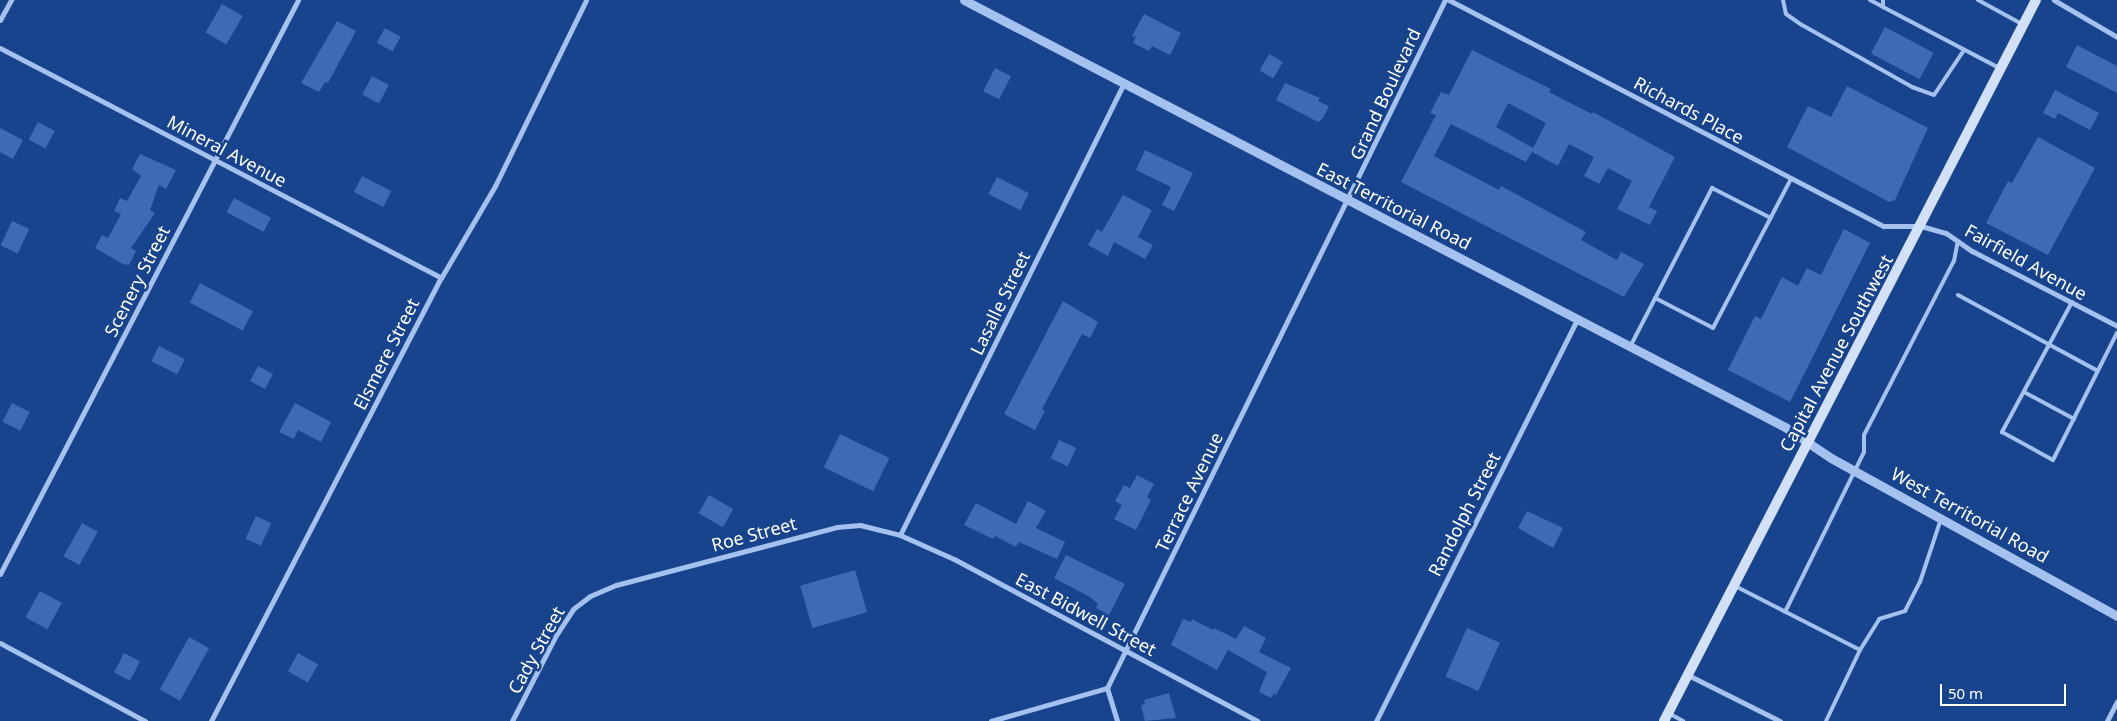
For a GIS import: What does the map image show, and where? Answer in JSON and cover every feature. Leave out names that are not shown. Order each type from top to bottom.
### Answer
[{"type":"main road","name":"Capital Avenue Southwest","points":[[1666,717],[2036,0]]},
{"type":"street","points":[[0,20],[11,0]]},
{"type":"street","name":"Scenery Street","points":[[0,574],[298,0]]},
{"type":"street","name":"Elsmere Street","points":[[211,721],[441,278],[495,186],[586,0]]},
{"type":"street","name":"East Territorial Road","points":[[964,0],[1785,427],[1808,442]]},
{"type":"street","name":"Richards Place","points":[[1447,0],[1884,226],[1921,226]]},
{"type":"street","name":"Grand Boulevard","points":[[1349,201],[1447,0]]},
{"type":"street","points":[[2054,0],[2117,37]]},
{"type":"street","name":"Mineral Avenue","points":[[0,48],[441,278]]},
{"type":"street","name":"Lasalle Street","points":[[900,535],[1124,84]]},
{"type":"street","name":"Terrace Avenue","points":[[1107,688],[1349,201]]},
{"type":"street","name":"Fairfield Avenue","points":[[1921,226],[1958,241],[1972,251],[2117,326]]},
{"type":"street","name":"Randolph Street","points":[[1376,721],[1577,319]]},
{"type":"street","name":"West Territorial Road","points":[[1808,442],[1941,519],[2117,616]]},
{"type":"street","name":"Roe Street","points":[[616,584],[837,527],[860,525],[900,535]]},
{"type":"street","name":"East Bidwell Street","points":[[900,535],[954,559],[1257,721]]},
{"type":"street","name":"Cady Street","points":[[512,721],[554,637],[573,608],[590,596],[616,584]]},
{"type":"street","points":[[0,643],[145,721]]},
{"type":"street","points":[[1687,675],[1780,721]]},
{"type":"street","points":[[991,721],[1107,688],[1117,721]]},
{"type":"street","points":[[2107,721],[2117,701]]},
{"type":"lane","points":[[1783,0],[1786,14],[1802,25],[1912,87],[1934,95],[1964,50]]},
{"type":"lane","points":[[1870,0],[2001,70]]},
{"type":"lane","points":[[1883,0],[1883,7]]},
{"type":"lane","points":[[1978,0],[2024,25]]},
{"type":"lane","points":[[1655,298],[1713,328],[1791,178]]},
{"type":"lane","points":[[1630,347],[1712,188],[1770,218]]},
{"type":"lane","points":[[1785,612],[1864,452],[1864,435],[1954,260],[1958,241]]},
{"type":"lane","points":[[1958,295],[2048,346],[2098,371]]},
{"type":"lane","points":[[2072,302],[2002,432],[2053,460],[2117,333]]},
{"type":"lane","points":[[2024,392],[2074,418]]},
{"type":"lane","points":[[1826,721],[1860,650],[1880,619],[1905,611],[1920,582],[1941,519]]},
{"type":"lane","points":[[1734,586],[1860,650]]},
{"type":"lane","points":[[1666,717],[1683,721]]},
{"type":"building","points":[[222,4],[243,16],[226,45],[206,33]]},
{"type":"building","points":[[1144,14],[1181,33],[1170,55],[1152,46],[1149,51],[1133,43],[1136,37],[1132,36]]},
{"type":"building","points":[[337,21],[356,31],[328,83],[325,82],[319,92],[301,83]]},
{"type":"building","points":[[1885,27],[1934,53],[1919,79],[1871,53]]},
{"type":"building","points":[[385,28],[401,37],[393,52],[377,43]]},
{"type":"building","points":[[2077,45],[2117,66],[2117,93],[2066,67]]},
{"type":"building","points":[[1472,50],[1551,89],[1549,92],[1592,114],[1593,112],[1675,157],[1649,207],[1657,211],[1650,225],[1617,209],[1632,181],[1608,168],[1599,184],[1584,176],[1594,157],[1569,144],[1558,166],[1532,152],[1526,162],[1451,124],[1434,156],[1499,190],[1501,186],[1586,232],[1581,240],[1617,260],[1621,252],[1644,264],[1624,297],[1401,182],[1436,115],[1430,113],[1441,92],[1449,95]],"holes":[[[1508,103],[1546,123],[1533,148],[1496,127]]]},
{"type":"building","points":[[1269,54],[1283,62],[1273,78],[1260,70]]},
{"type":"building","points":[[995,68],[1011,76],[999,99],[983,91]]},
{"type":"building","points":[[372,76],[389,85],[379,103],[362,95]]},
{"type":"building","points":[[1285,83],[1320,98],[1318,101],[1329,106],[1323,118],[1318,122],[1276,100]]},
{"type":"building","points":[[1847,86],[1928,128],[1895,200],[1889,202],[1787,147],[1808,106],[1831,117]]},
{"type":"building","points":[[2055,90],[2099,113],[2090,130],[2058,113],[2055,119],[2043,113]]},
{"type":"building","points":[[38,122],[55,131],[45,149],[29,140]]},
{"type":"building","points":[[0,128],[23,140],[13,159],[0,152]]},
{"type":"building","points":[[2038,137],[2095,168],[2048,255],[1986,223],[2008,181],[2012,183]]},
{"type":"building","points":[[1145,150],[1193,173],[1174,211],[1162,205],[1171,187],[1136,170]]},
{"type":"building","points":[[140,154],[176,170],[166,189],[159,185],[150,210],[155,213],[131,248],[136,251],[129,265],[123,264],[95,248],[102,235],[108,238],[121,214],[114,211],[120,198],[127,201],[141,176],[132,169]]},
{"type":"building","points":[[362,176],[391,191],[383,207],[354,192]]},
{"type":"building","points":[[997,177],[1029,193],[1020,210],[988,194]]},
{"type":"building","points":[[1123,195],[1152,210],[1138,237],[1153,245],[1145,259],[1114,242],[1108,256],[1088,245],[1097,229],[1102,232]]},
{"type":"building","points":[[234,198],[271,218],[264,232],[226,212]]},
{"type":"building","points":[[12,221],[29,229],[18,254],[1,245]]},
{"type":"building","points":[[1844,229],[1870,243],[1790,402],[1728,370],[1755,316],[1761,319],[1782,277],[1798,286],[1807,268],[1821,275]]},
{"type":"building","points":[[200,283],[253,311],[243,331],[190,302]]},
{"type":"building","points":[[1063,301],[1098,322],[1090,338],[1082,334],[1042,409],[1045,411],[1035,430],[1004,414]]},
{"type":"building","points":[[159,346],[185,359],[177,374],[151,361]]},
{"type":"building","points":[[258,366],[273,374],[265,389],[250,381]]},
{"type":"building","points":[[12,403],[30,412],[20,431],[2,422]]},
{"type":"building","points":[[295,403],[331,422],[321,442],[298,430],[294,439],[279,432]]},
{"type":"building","points":[[840,434],[889,458],[873,491],[824,467]]},
{"type":"building","points":[[1059,440],[1076,448],[1068,466],[1051,458]]},
{"type":"building","points":[[1137,475],[1154,484],[1147,497],[1151,500],[1136,530],[1114,519],[1122,505],[1115,501],[1124,485],[1130,488]]},
{"type":"building","points":[[709,495],[733,509],[723,527],[698,513]]},
{"type":"building","points":[[1028,501],[1046,511],[1036,528],[1065,542],[1057,559],[1019,542],[1016,547],[995,536],[993,539],[964,525],[976,503],[1016,524]]},
{"type":"building","points":[[1527,511],[1563,528],[1553,548],[1518,528]]},
{"type":"building","points":[[256,516],[271,523],[261,546],[245,539]]},
{"type":"building","points":[[82,523],[98,532],[79,565],[64,556]]},
{"type":"building","points":[[1066,555],[1125,584],[1109,615],[1096,608],[1098,604],[1090,597],[1054,578]]},
{"type":"building","points":[[855,570],[867,612],[812,628],[800,586]]},
{"type":"building","points":[[40,591],[62,603],[47,629],[25,617]]},
{"type":"building","points":[[1183,619],[1191,622],[1192,619],[1236,639],[1244,626],[1266,638],[1259,652],[1291,668],[1276,695],[1274,693],[1271,698],[1259,692],[1267,672],[1228,650],[1217,670],[1171,645]]},
{"type":"building","points":[[1467,628],[1500,643],[1478,691],[1445,676]]},
{"type":"building","points":[[189,637],[209,648],[180,701],[160,689]]},
{"type":"building","points":[[124,653],[140,661],[130,681],[114,673]]},
{"type":"building","points":[[298,653],[318,664],[308,683],[288,671]]},
{"type":"building","points":[[1169,693],[1176,718],[1145,721],[1141,705],[1145,704],[1144,700]]}]
